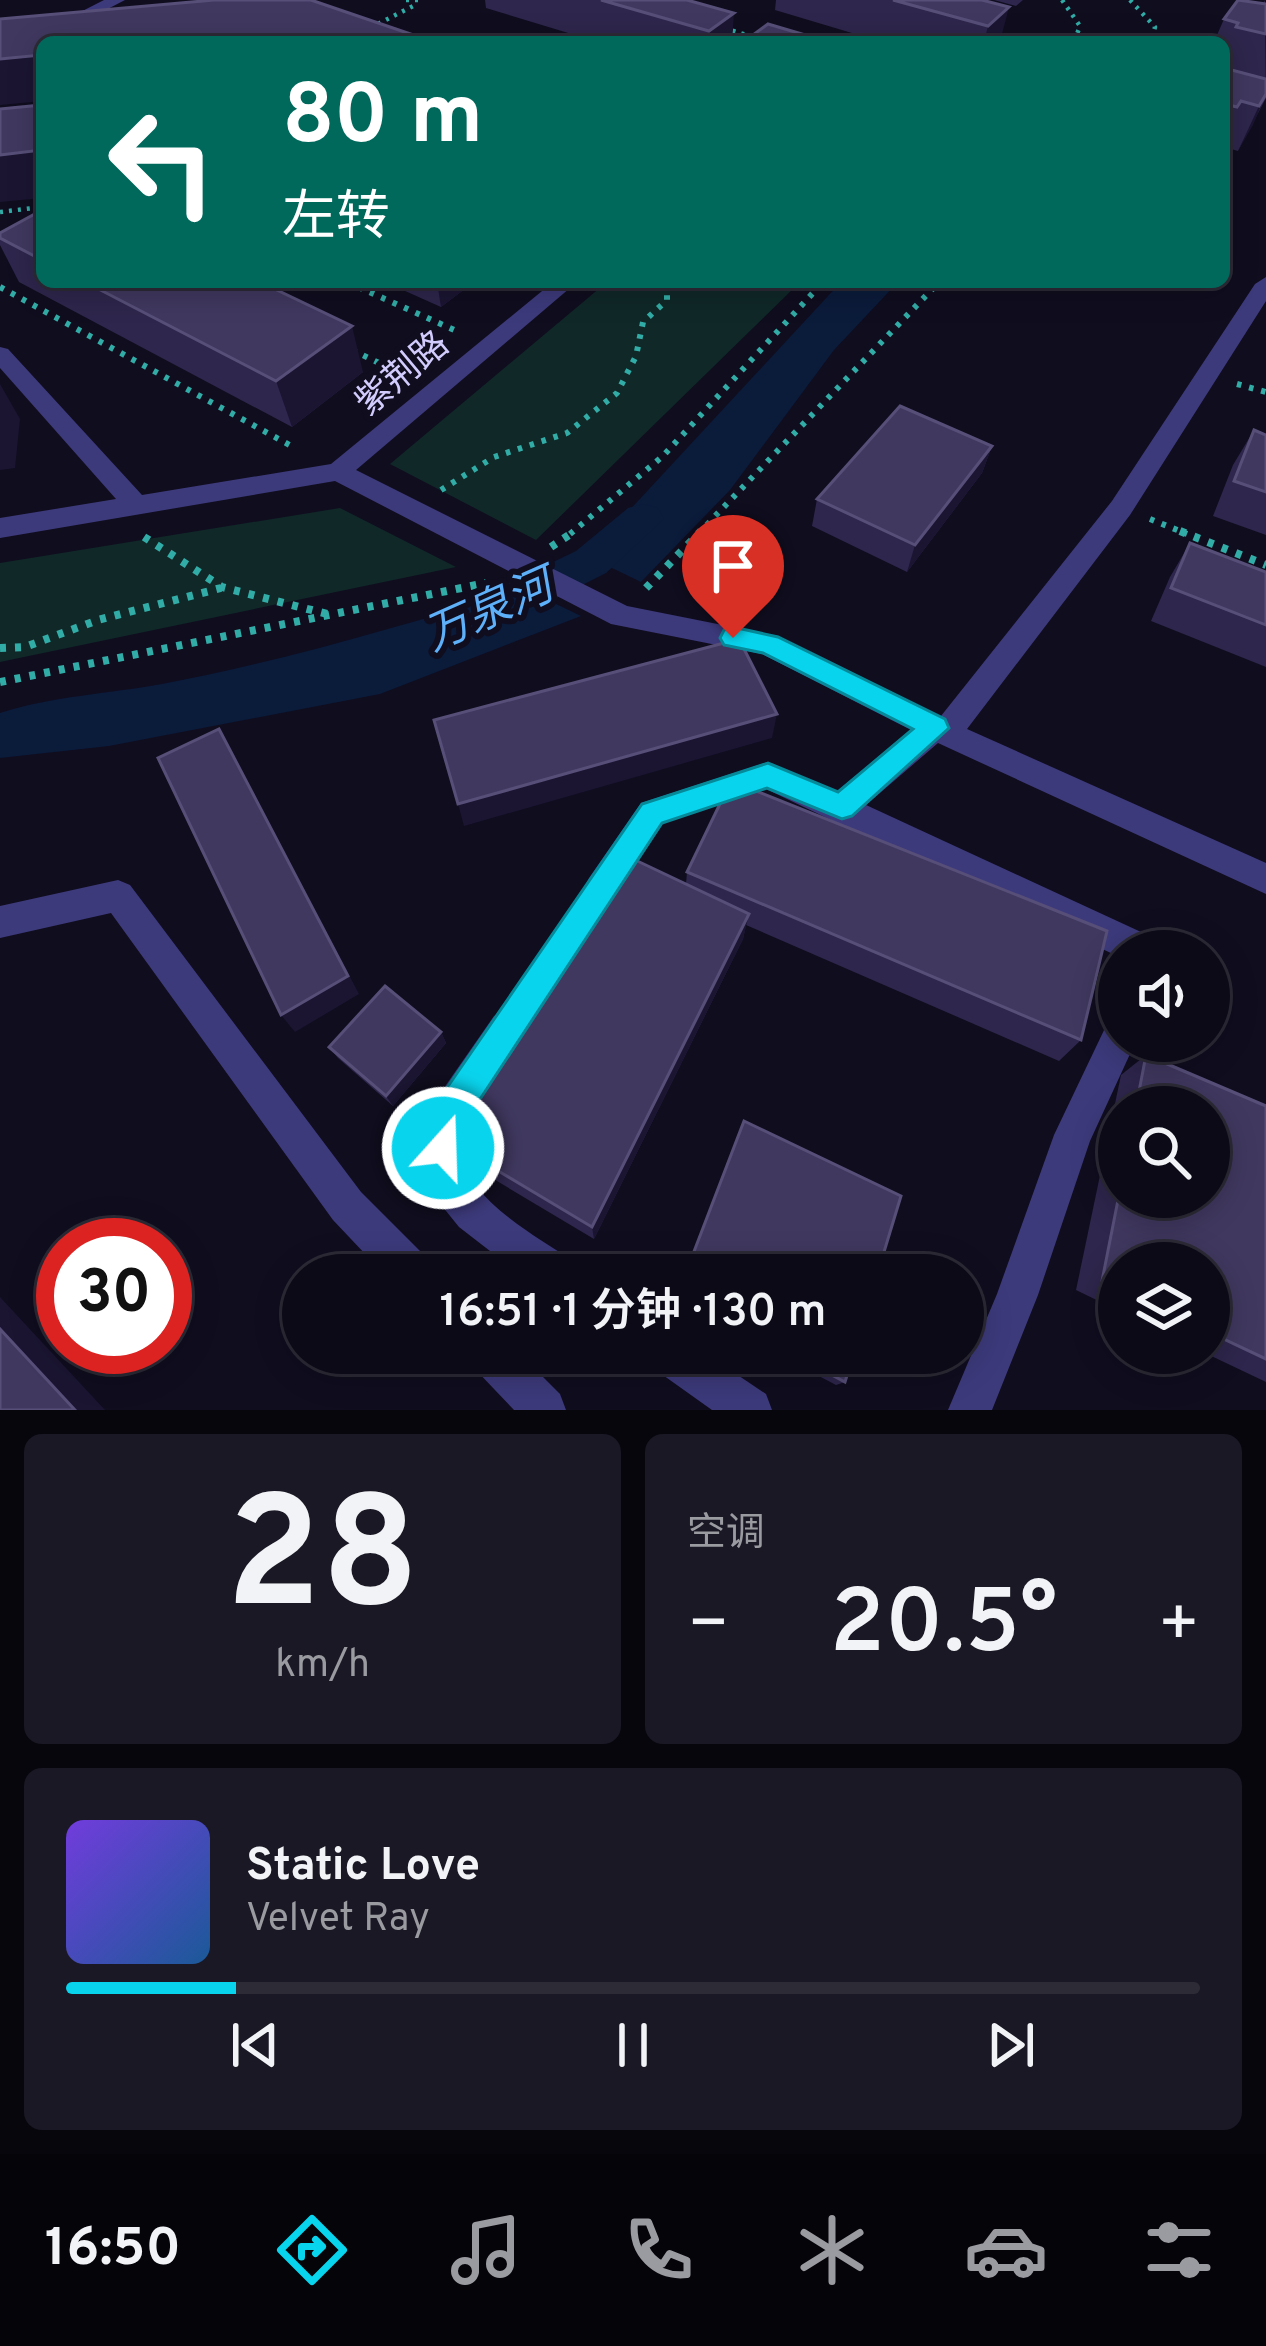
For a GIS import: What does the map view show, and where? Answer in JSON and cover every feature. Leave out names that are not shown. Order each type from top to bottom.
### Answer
[{"type":"street","points":[[49,36],[117,0]]},
{"type":"street","points":[[842,807],[940,730],[1121,508],[1266,284]]},
{"type":"street","name":"紫荆路","points":[[338,472],[559,288]]},
{"type":"street","points":[[0,354],[136,505]]},
{"type":"street","points":[[0,528],[338,472],[620,616],[769,644],[940,730],[1266,879]]},
{"type":"street","points":[[587,910],[652,813],[768,776],[1100,930]]},
{"type":"street","points":[[0,922],[118,896],[347,1206],[394,1254]]},
{"type":"street","points":[[522,1007],[443,1123],[443,1172],[484,1224],[527,1254]]},
{"type":"street","points":[[970,1410],[1073,1136],[1108,1062]]},
{"type":"street","points":[[509,1374],[544,1410]]},
{"type":"street","points":[[698,1374],[750,1410]]},
{"type":"path","points":[[406,0],[420,2]]},
{"type":"path","points":[[1062,0],[1080,26],[1076,36]]},
{"type":"path","points":[[1130,0],[1155,27],[1152,36]]},
{"type":"path","points":[[367,30],[420,2]]},
{"type":"path","points":[[722,28],[748,36]]},
{"type":"path","points":[[0,212],[36,208]]},
{"type":"path","points":[[0,287],[338,472]]},
{"type":"path","points":[[360,288],[489,346]]},
{"type":"path","points":[[410,509],[494,458],[567,433],[617,393],[636,356],[643,322],[667,300],[667,288]]},
{"type":"path","points":[[0,682],[495,581],[604,515],[722,396],[767,335],[817,288]]},
{"type":"path","points":[[620,616],[932,288]]},
{"type":"path","points":[[333,341],[436,391]]},
{"type":"path","points":[[1121,508],[1266,565]]},
{"type":"path","points":[[102,511],[223,587],[329,615]]},
{"type":"path","points":[[0,648],[26,647],[98,620],[223,587]]},
{"type":"green space","points":[[600,288],[794,288],[536,540],[390,464]]},
{"type":"green space","points":[[340,508],[456,567],[0,662],[0,563]]},
{"type":"water","points":[[835,288],[892,288],[834,350],[730,490],[641,582],[587,556]]},
{"type":"water","points":[[525,589],[581,616],[380,694],[109,746],[0,758],[0,713],[254,664]]},
{"type":"building","points":[[214,0],[311,0],[416,36],[36,36],[36,56],[0,59],[0,19]]},
{"type":"building","points":[[601,0],[687,0],[734,13],[709,31]]},
{"type":"building","points":[[893,0],[982,0],[1009,7],[988,26]]},
{"type":"building","points":[[1238,0],[1266,4],[1266,34],[1224,19]]},
{"type":"building","points":[[768,24],[809,36],[752,36]]},
{"type":"building","points":[[1230,70],[1266,79],[1266,94],[1259,106],[1241,101],[1237,107],[1230,105]]},
{"type":"building","points":[[36,106],[36,151],[0,155],[0,109]]},
{"type":"building","points":[[36,213],[36,257],[0,238],[0,233]]},
{"type":"building","points":[[97,288],[273,288],[352,326],[276,381]]},
{"type":"building","points":[[900,406],[992,446],[915,545],[817,499]]},
{"type":"building","points":[[1254,430],[1266,435],[1266,492],[1234,481]]},
{"type":"building","points":[[1190,543],[1266,572],[1266,625],[1171,588]]},
{"type":"building","points":[[739,639],[777,714],[458,804],[434,720]]},
{"type":"building","points":[[219,729],[348,976],[281,1015],[158,758]]},
{"type":"building","points":[[731,781],[1104,930],[1098,930],[1098,969],[1081,1040],[687,872]]},
{"type":"building","points":[[612,849],[749,914],[592,1227],[440,1136]]},
{"type":"building","points":[[385,986],[441,1032],[386,1096],[329,1047]]},
{"type":"building","points":[[1145,1062],[1162,1062],[1219,1086],[1140,1086]]},
{"type":"building","points":[[1230,1091],[1266,1106],[1266,1359],[1230,1342],[1230,1242],[1110,1242],[1114,1218],[1230,1218]]},
{"type":"building","points":[[744,1121],[901,1196],[883,1254],[693,1254]]},
{"type":"building","points":[[0,1329],[36,1368],[36,1374],[42,1374],[75,1410],[0,1410]]},
{"type":"waterway","name":"万泉河","points":[[472,621],[591,562],[643,519]]},
{"type":"route","points":[[443,1148],[443,1123],[652,813],[768,776],[842,807],[935,728],[769,644],[733,638]]}]
